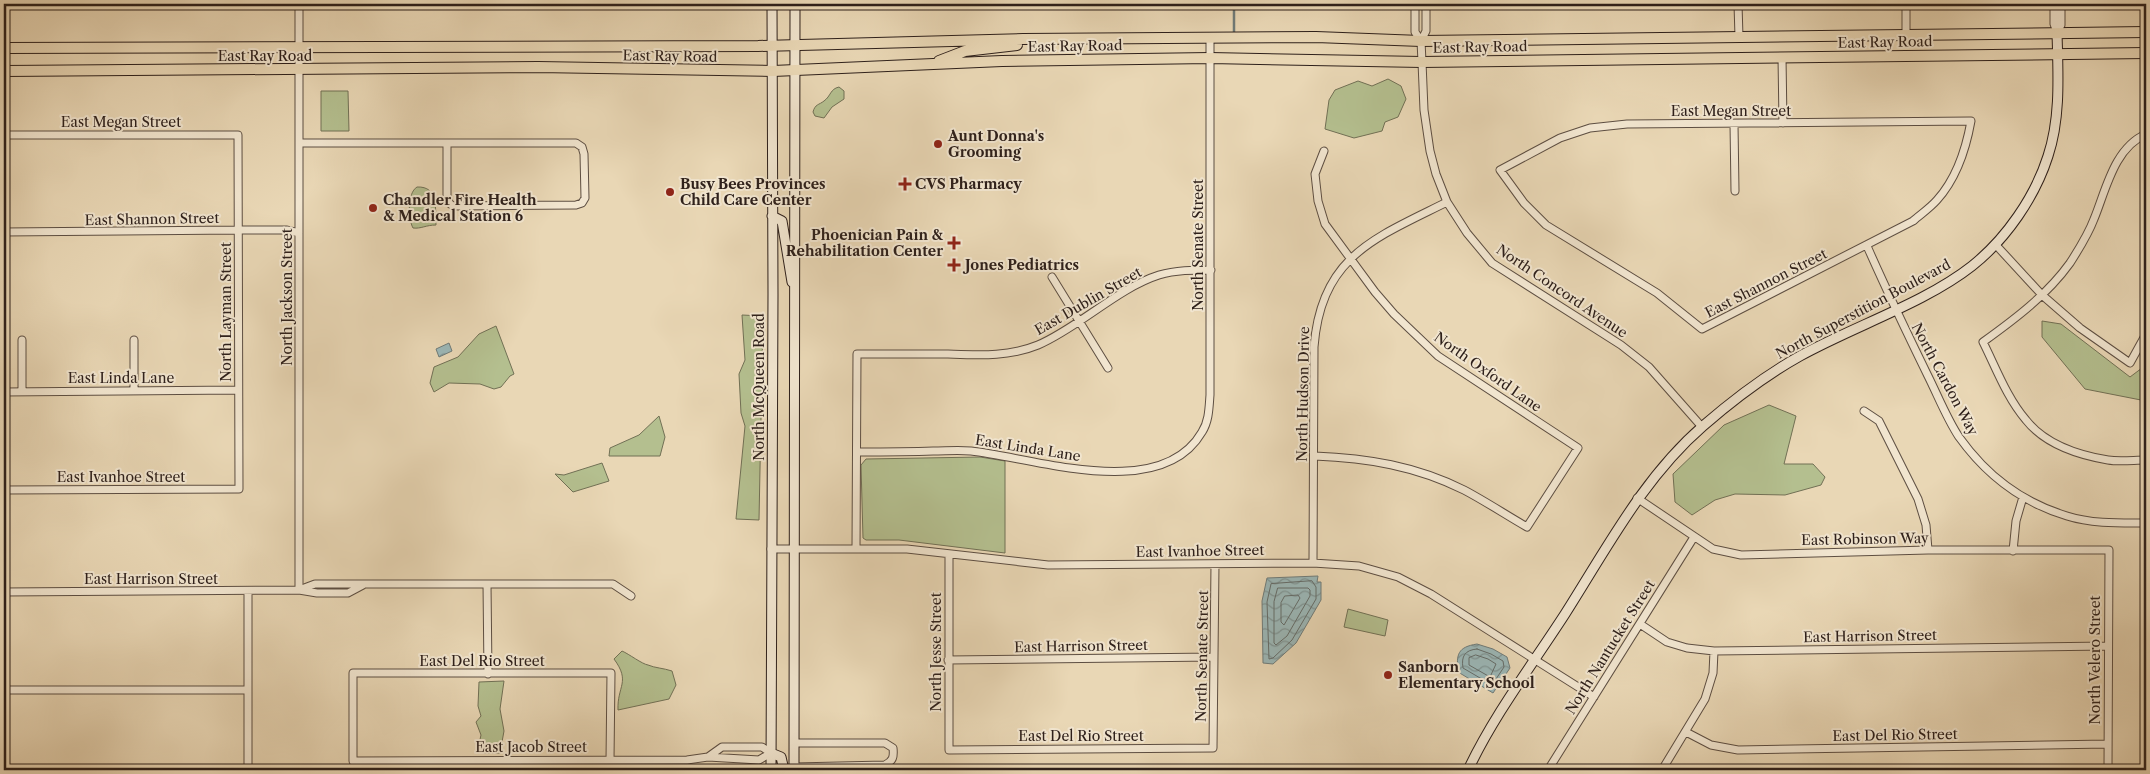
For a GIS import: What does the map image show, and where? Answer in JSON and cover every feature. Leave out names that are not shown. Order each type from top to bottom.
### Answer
[{"type":"main road","name":"North McQueen Road","points":[[771,770],[772,4]]},
{"type":"main road","points":[[794,768],[795,4]]},
{"type":"main road","name":"North Superstition Boulevard","points":[[1468,770],[1637,498],[1702,427],[1744,394],[1799,356],[1939,287],[1972,266],[1995,244],[2020,213],[2035,187],[2048,156],[2057,106],[2057,32]]},
{"type":"main road","name":"East Ray Road","points":[[4,48],[795,46],[1023,39],[1316,37],[1421,41],[2146,32]]},
{"type":"main road","points":[[930,64],[965,51],[1015,46],[1021,43],[1023,39]]},
{"type":"main road","name":"East Ray Road","points":[[4,71],[538,68],[796,71],[930,64],[1210,58],[1422,62],[2146,54]]},
{"type":"main road","points":[[772,216],[782,221],[789,271],[796,294]]},
{"type":"main road","points":[[771,752],[781,757],[784,770]]},
{"type":"street","name":"North Jackson Street","points":[[299,4],[299,590]]},
{"type":"street","name":"North Concord Avenue","points":[[1415,4],[1415,32],[1421,41]]},
{"type":"street","name":"North Concord Avenue","points":[[1426,4],[1426,31],[1421,41],[1424,110],[1430,151],[1436,174],[1447,202],[1466,233],[1492,263],[1621,345],[1649,368],[1702,427]]},
{"type":"street","points":[[1738,4],[1739,37]]},
{"type":"street","points":[[1906,4],[1906,35]]},
{"type":"street","points":[[2054,4],[2054,24],[2057,32]]},
{"type":"street","points":[[2057,32],[2061,25],[2061,4]]},
{"type":"street","name":"North Senate Street","points":[[1190,448],[1203,431],[1208,415],[1211,270],[1210,38]]},
{"type":"street","points":[[1782,57],[1783,123]]},
{"type":"street","name":"East Megan Street","points":[[1500,170],[1560,138],[1590,128],[1627,124],[1971,121]]},
{"type":"street","name":"East Shannon Street","points":[[1500,170],[1524,203],[1546,225],[1657,293],[1702,329],[1913,221],[1936,200],[1960,161],[1968,140],[1971,121]]},
{"type":"street","points":[[1734,124],[1735,190]]},
{"type":"street","points":[[2146,134],[2136,139],[2117,161],[2085,240],[2068,264],[2042,295],[1983,342],[2013,403],[2027,422],[2051,442],[2079,453],[2109,460],[2146,460]]},
{"type":"street","name":"East Megan Street","points":[[4,135],[238,135]]},
{"type":"street","name":"North Layman Street","points":[[238,135],[239,489]]},
{"type":"street","points":[[299,143],[576,144],[582,147],[584,154],[585,198],[582,203],[576,205],[453,206],[449,203],[447,195],[447,144]]},
{"type":"street","name":"North Oxford Lane","points":[[1315,456],[1357,458],[1394,465],[1428,475],[1464,490],[1526,527],[1578,448],[1438,356],[1394,314],[1375,292],[1324,224],[1318,201],[1315,174],[1324,151]]},
{"type":"street","name":"North Hudson Drive","points":[[1313,563],[1315,456],[1314,347],[1316,321],[1334,279],[1350,258],[1373,239],[1447,202]]},
{"type":"street","name":"East Shannon Street","points":[[4,232],[287,230],[299,233]]},
{"type":"street","points":[[1995,244],[2042,295],[2080,328],[2130,363],[2146,334]]},
{"type":"street","name":"North Cardon Way","points":[[1867,246],[1895,309],[1958,435],[1980,464],[2002,485],[2023,497],[2068,517],[2110,522],[2146,522]]},
{"type":"street","name":"East Dublin Street","points":[[857,452],[857,354],[994,355],[1017,352],[1038,345],[1141,283],[1159,275],[1181,270],[1211,270]]},
{"type":"street","points":[[1052,277],[1108,368]]},
{"type":"street","points":[[22,340],[22,392]]},
{"type":"street","points":[[134,340],[134,391]]},
{"type":"street","name":"East Linda Lane","points":[[4,392],[238,390]]},
{"type":"street","points":[[1864,410],[1879,421],[1918,499],[1926,525],[1928,550]]},
{"type":"street","name":"East Linda Lane","points":[[857,452],[968,451],[1090,470],[1117,470],[1149,469],[1166,464],[1190,448]]},
{"type":"street","points":[[856,549],[857,452]]},
{"type":"street","name":"East Ivanhoe Street","points":[[4,490],[239,489]]},
{"type":"street","points":[[2013,551],[2016,522],[2023,497]]},
{"type":"street","name":"East Robinson Way","points":[[1637,498],[1713,549],[1741,555],[1928,550],[2109,550]]},
{"type":"street","name":"North Nantucket Street","points":[[1548,770],[1694,537]]},
{"type":"street","name":"East Ivanhoe Street","points":[[771,549],[907,549],[1048,565],[1313,563],[1359,566],[1398,577],[1431,594],[1594,697]]},
{"type":"street","name":"North Velero Street","points":[[2108,770],[2107,646],[2109,550]]},
{"type":"street","name":"North Jesse Street","points":[[949,554],[949,750]]},
{"type":"street","name":"North Senate Street","points":[[1213,748],[1215,564]]},
{"type":"street","name":"East Harrison Street","points":[[4,592],[299,590],[315,584],[614,584],[631,596]]},
{"type":"street","points":[[488,584],[488,674]]},
{"type":"street","points":[[248,591],[248,770]]},
{"type":"street","name":"East Harrison Street","points":[[1640,624],[1667,642],[1687,648],[1714,651],[2107,646]]},
{"type":"street","points":[[1662,770],[1705,699],[1713,673],[1714,651]]},
{"type":"street","name":"East Harrison Street","points":[[948,660],[1214,657]]},
{"type":"street","name":"East Del Rio Street","points":[[353,761],[353,674],[610,673],[610,760]]},
{"type":"street","points":[[4,690],[248,690]]},
{"type":"street","name":"East Del Rio Street","points":[[1686,732],[1711,745],[1738,750],[2107,744]]},
{"type":"street","points":[[794,743],[885,743],[893,748],[894,756],[892,761],[885,765],[794,768]]},
{"type":"street","name":"East Jacob Street","points":[[353,761],[688,760],[708,757],[759,760],[771,752],[762,747],[722,747],[708,757]]},
{"type":"street","name":"East Del Rio Street","points":[[949,750],[1213,748]]},
{"type":"green space","points":[[1388,79],[1401,86],[1406,99],[1398,117],[1385,122],[1382,131],[1354,138],[1325,129],[1329,100],[1335,90],[1358,81],[1372,86]]},
{"type":"green space","points":[[839,87],[844,91],[844,99],[832,107],[824,118],[815,116],[813,112],[815,107],[826,99],[834,89]]},
{"type":"green space","points":[[321,91],[348,91],[349,131],[321,131]]},
{"type":"green space","points":[[417,187],[429,190],[432,194],[436,225],[413,228],[411,224],[409,206],[411,195]]},
{"type":"green space","points":[[742,315],[763,316],[759,520],[736,519],[745,426],[741,413],[739,374],[745,360]]},
{"type":"green space","points":[[2042,321],[2061,324],[2130,377],[2146,365],[2146,401],[2085,389],[2042,337]]},
{"type":"green space","points":[[496,326],[514,374],[501,387],[494,389],[480,384],[449,383],[434,392],[430,383],[434,367],[458,357],[479,334]]},
{"type":"green space","points":[[1769,405],[1796,416],[1784,464],[1813,464],[1825,477],[1821,485],[1785,495],[1735,494],[1715,500],[1692,515],[1675,502],[1673,474],[1724,425]]},
{"type":"green space","points":[[659,416],[665,437],[660,456],[609,456],[610,448],[639,435]]},
{"type":"green space","points":[[980,457],[1005,461],[1005,553],[899,540],[866,540],[863,538],[861,465],[866,459]]},
{"type":"green space","points":[[602,463],[609,481],[573,492],[555,474],[564,475]]},
{"type":"green space","points":[[1348,609],[1388,620],[1385,636],[1344,627]]},
{"type":"green space","points":[[622,651],[645,664],[672,671],[676,685],[669,699],[618,710],[622,673],[614,659]]},
{"type":"green space","points":[[504,681],[500,709],[504,731],[500,753],[477,753],[481,735],[476,722],[481,716],[478,706],[479,682]]},
{"type":"water","points":[[449,343],[452,351],[439,357],[436,349]]},
{"type":"water","points":[[1318,576],[1317,582],[1321,582],[1321,600],[1296,643],[1273,664],[1263,663],[1262,601],[1267,578]]},
{"type":"water","points":[[1477,644],[1493,649],[1507,657],[1510,668],[1493,693],[1458,672],[1457,660],[1462,649]]},
{"type":"waterway","points":[[1234,4],[1234,33]]},
{"type":"place","name":"Aunt Donna's Grooming","points":[[938,144]]},
{"type":"place","name":"CVS Pharmacy","points":[[905,184]]},
{"type":"place","name":"Busy Bees Provinces Child Care Center","points":[[670,192]]},
{"type":"place","name":"Chandler Fire Health & Medical Station 6","points":[[373,208]]},
{"type":"place","name":"Phoenician Pain & Rehabilitation Center","points":[[954,243]]},
{"type":"place","name":"Jones Pediatrics","points":[[954,265]]},
{"type":"place","name":"Sanborn Elementary School","points":[[1388,675]]}]
